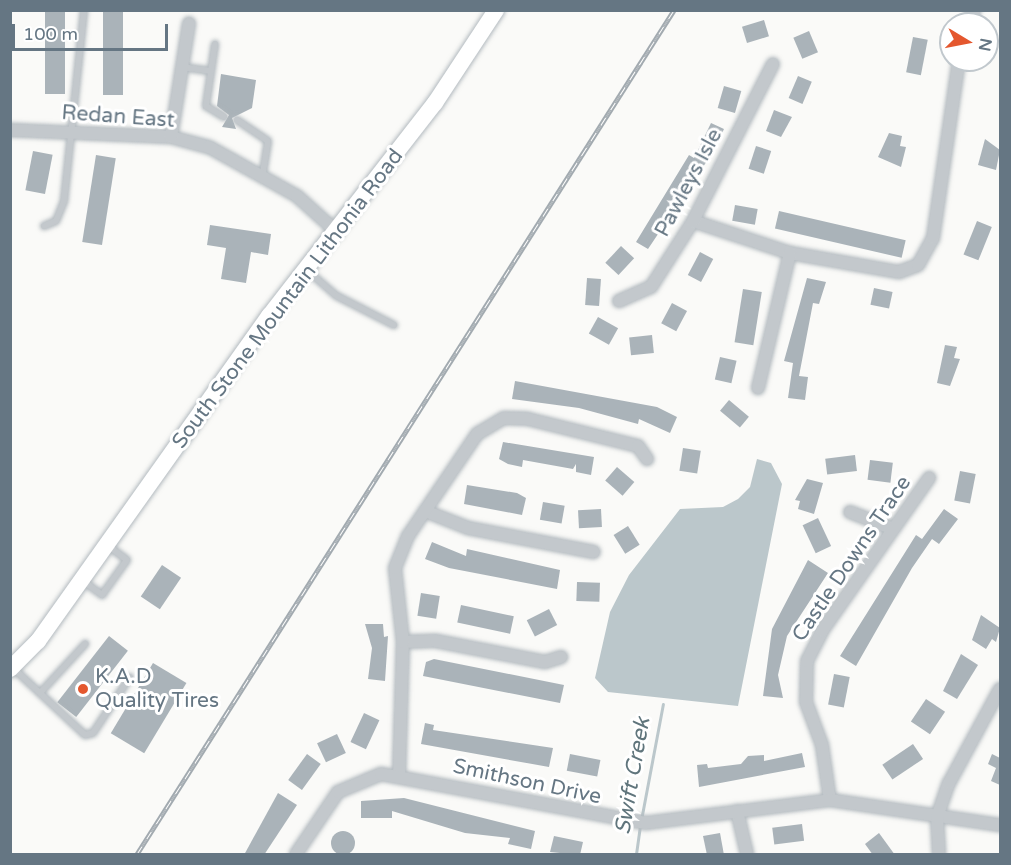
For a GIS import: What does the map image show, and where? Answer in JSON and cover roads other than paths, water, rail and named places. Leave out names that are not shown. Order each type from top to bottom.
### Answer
[{"type":"main road","name":"South Stone Mountain Lithonia Road","points":[[11,668],[81,580],[308,270],[435,103],[496,10]]},
{"type":"street","points":[[171,137],[189,23]]},
{"type":"street","name":"Pawleys Isle","points":[[619,302],[651,287],[693,221],[773,64]]},
{"type":"street","points":[[693,221],[790,253],[899,272],[918,265],[933,238],[957,72]]},
{"type":"street","name":"Redan East","points":[[10,130],[171,137],[209,147],[262,174],[338,233]]},
{"type":"street","points":[[758,388],[790,253]]},
{"type":"street","points":[[399,775],[403,642],[395,568],[425,511],[477,434],[504,418],[609,438],[638,446],[646,459]]},
{"type":"street","name":"Castle Downs Trace","points":[[830,800],[822,745],[806,702],[807,661],[891,528],[929,478]]},
{"type":"street","points":[[425,511],[468,528],[594,552]]},
{"type":"street","points":[[850,512],[891,528]]},
{"type":"street","points":[[403,642],[436,641],[545,662],[561,657]]},
{"type":"street","points":[[939,855],[937,817],[967,743],[1000,689]]},
{"type":"street","name":"Smithson Drive","points":[[296,855],[338,792],[364,779],[399,775],[646,823],[830,800],[1000,825]]},
{"type":"street","points":[[737,812],[747,855]]},
{"type":"lane","points":[[44,226],[56,221],[64,201],[84,10]]},
{"type":"lane","points":[[214,44],[206,106],[224,117]]},
{"type":"lane","points":[[182,67],[211,71]]},
{"type":"lane","points":[[237,120],[268,141],[262,174]]},
{"type":"lane","points":[[308,270],[337,296],[394,325]]},
{"type":"lane","points":[[81,580],[102,595],[127,560],[106,544]]},
{"type":"lane","points":[[40,693],[85,644]]},
{"type":"lane","points":[[11,668],[85,735],[93,732],[130,677]]},
{"type":"waterway","name":"Swift Creek","points":[[641,820],[663,704]]},
{"type":"waterway","name":"Swift Creek","points":[[636,854],[640,827]]},
{"type":"railway","points":[[137,854],[674,10]]},
{"type":"place","name":"K.A.D Quality Tires","points":[[83,689]]}]
